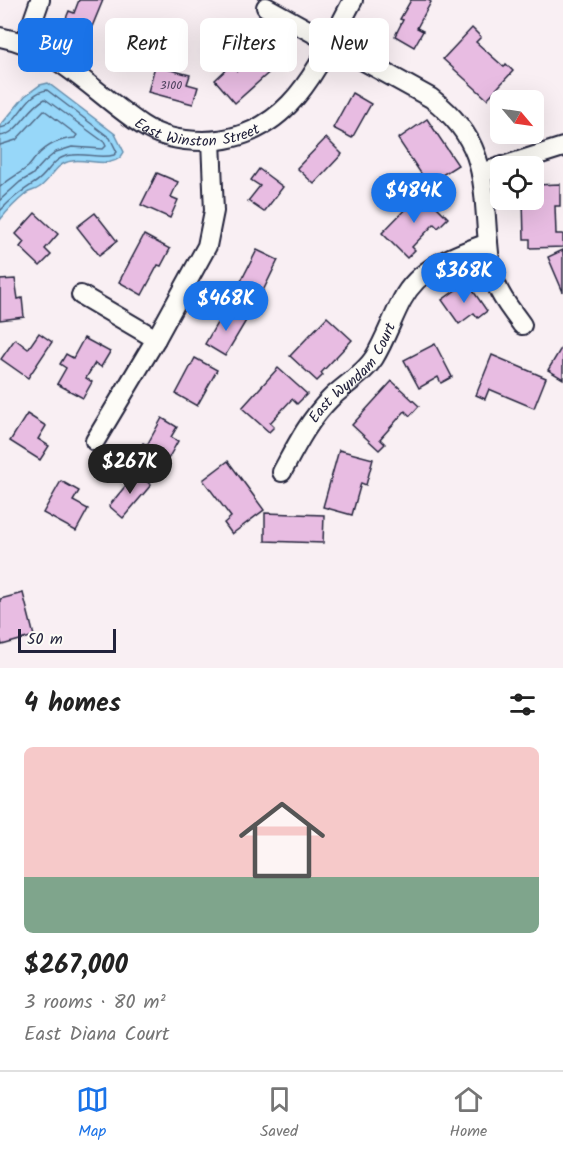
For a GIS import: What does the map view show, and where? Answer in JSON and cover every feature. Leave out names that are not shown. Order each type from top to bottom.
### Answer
[{"type":"street","points":[[34,18],[40,0]]},
{"type":"street","name":"East Winston Street","points":[[343,18],[353,0]]},
{"type":"street","points":[[266,7],[309,31]]},
{"type":"street","name":"East Winston Street","points":[[0,37],[18,41]]},
{"type":"street","name":"East Winston Street","points":[[74,72],[144,126],[175,139],[212,141],[253,131],[281,114],[302,92],[313,72]]},
{"type":"street","points":[[384,72],[431,98],[447,110],[471,141],[480,163],[489,261],[497,287],[522,325]]},
{"type":"street","points":[[95,441],[201,260],[210,235],[214,212],[212,141]]},
{"type":"street","points":[[481,173],[563,147]]},
{"type":"street","name":"East Wyndam Court","points":[[282,472],[313,420],[330,399],[356,378],[373,358],[403,297],[414,282],[451,256],[488,243]]},
{"type":"street","points":[[81,295],[156,339]]},
{"type":"water","points":[[48,83],[115,134],[124,152],[114,161],[66,162],[44,184],[23,196],[0,220],[0,126],[25,96],[40,85]]},
{"type":"building","points":[[79,0],[103,0],[93,24],[93,18],[66,18],[69,11],[74,13]]},
{"type":"building","points":[[411,0],[431,2],[417,28],[423,31],[414,47],[395,36],[403,20],[400,19]]},
{"type":"building","points":[[472,28],[481,37],[476,42],[504,67],[506,64],[513,71],[495,90],[490,90],[490,96],[487,99],[443,59]]},
{"type":"building","points":[[153,72],[178,72],[190,75],[187,84],[198,87],[193,104],[148,92]]},
{"type":"building","points":[[224,72],[270,72],[235,103],[215,80]]},
{"type":"building","points":[[352,93],[371,104],[352,138],[333,128]]},
{"type":"building","points":[[427,119],[458,165],[428,184],[398,139]]},
{"type":"building","points":[[326,138],[342,154],[314,184],[297,168]]},
{"type":"building","points":[[259,169],[283,187],[264,212],[248,201],[260,186],[251,180]]},
{"type":"building","points":[[157,173],[178,182],[171,197],[178,200],[170,218],[141,205]]},
{"type":"building","points":[[560,184],[560,206],[555,206],[556,234],[563,234],[563,247],[530,248],[530,239],[524,239],[523,210],[544,210],[544,185]]},
{"type":"building","points":[[422,192],[448,218],[438,228],[434,224],[412,247],[415,250],[407,258],[382,233]]},
{"type":"building","points":[[35,213],[58,234],[45,249],[51,255],[40,266],[20,247],[24,242],[16,234]]},
{"type":"building","points":[[95,213],[117,241],[99,255],[77,227]]},
{"type":"building","points":[[144,235],[170,249],[161,266],[158,265],[142,295],[119,282]]},
{"type":"building","points":[[257,250],[278,260],[260,297],[238,287]]},
{"type":"building","points":[[563,250],[563,292],[548,257]]},
{"type":"building","points":[[15,279],[18,299],[22,298],[24,317],[0,320],[0,280]]},
{"type":"building","points":[[467,282],[487,311],[478,318],[474,313],[459,324],[442,300]]},
{"type":"building","points":[[224,311],[231,315],[234,311],[247,319],[225,356],[205,344]]},
{"type":"building","points":[[327,317],[352,340],[321,373],[323,375],[317,381],[290,356]]},
{"type":"building","points":[[39,333],[52,342],[28,378],[1,359],[15,339],[28,349]]},
{"type":"building","points":[[84,338],[110,352],[101,367],[95,363],[86,378],[92,382],[83,398],[57,384],[66,368],[60,364],[66,354],[73,358]]},
{"type":"building","points":[[435,344],[452,377],[441,383],[438,377],[419,388],[404,360]]},
{"type":"building","points":[[563,345],[563,379],[548,370]]},
{"type":"building","points":[[492,355],[546,378],[534,408],[489,389],[485,399],[476,395]]},
{"type":"building","points":[[195,358],[217,370],[197,406],[176,394]]},
{"type":"building","points":[[278,368],[307,394],[297,404],[292,399],[270,423],[274,427],[269,432],[242,408]]},
{"type":"building","points":[[392,381],[419,406],[410,416],[405,411],[380,439],[385,444],[379,450],[352,425]]},
{"type":"building","points":[[27,414],[46,426],[38,439],[49,446],[40,460],[10,441]]},
{"type":"building","points":[[162,418],[177,427],[171,437],[178,441],[163,468],[137,453],[143,443],[147,445]]},
{"type":"building","points":[[339,450],[373,459],[366,485],[361,483],[352,515],[323,507]]},
{"type":"building","points":[[228,461],[264,510],[232,534],[224,523],[231,517],[203,480]]},
{"type":"building","points":[[136,473],[151,485],[123,518],[109,506]]},
{"type":"building","points":[[61,481],[79,491],[73,501],[88,509],[76,531],[43,513]]},
{"type":"building","points":[[265,513],[324,515],[323,543],[265,541]]},
{"type":"building","points":[[23,593],[34,636],[2,645],[0,599]]}]
